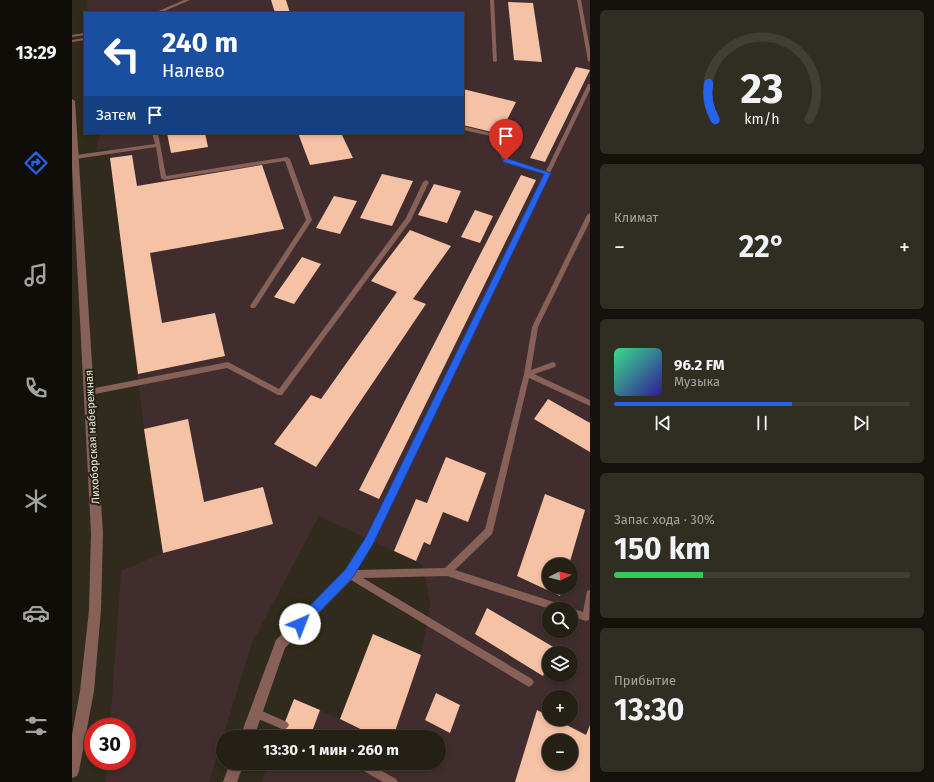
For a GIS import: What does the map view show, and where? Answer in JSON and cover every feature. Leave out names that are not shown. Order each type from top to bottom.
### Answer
[{"type":"street","name":"Лихоборская набережная","points":[[72,101],[97,533],[95,610],[87,691],[72,771]]},
{"type":"street","points":[[249,730],[280,644],[349,574]]},
{"type":"street","points":[[230,782],[234,770]]},
{"type":"lane","points":[[158,12],[188,0]]},
{"type":"lane","points":[[492,0],[495,61]]},
{"type":"lane","points":[[579,0],[589,61]]},
{"type":"lane","points":[[72,36],[84,34]]},
{"type":"lane","points":[[72,41],[84,39]]},
{"type":"lane","points":[[349,574],[369,540],[590,86]]},
{"type":"lane","points":[[464,128],[494,135],[506,160],[548,173]]},
{"type":"lane","points":[[155,134],[164,178],[287,159],[309,220],[253,306]]},
{"type":"lane","points":[[76,158],[158,144]]},
{"type":"lane","points":[[90,392],[228,365],[280,393],[409,219],[426,182]]},
{"type":"lane","points":[[447,572],[489,531],[528,374],[535,327],[590,215]]},
{"type":"lane","points":[[528,374],[553,365]]},
{"type":"lane","points":[[528,374],[590,403]]},
{"type":"lane","points":[[349,574],[447,572],[542,602]]},
{"type":"lane","points":[[349,574],[529,682]]},
{"type":"lane","points":[[578,614],[586,617],[590,594]]},
{"type":"lane","points":[[255,713],[284,725]]},
{"type":"lane","points":[[371,770],[393,782]]},
{"type":"shaded area","points":[[87,0],[590,0],[590,782],[261,782],[266,770],[446,770],[446,730],[282,730],[294,699],[340,719],[373,634],[421,655],[430,604],[423,565],[319,516],[252,643],[225,730],[216,730],[216,759],[209,782],[105,782],[106,770],[136,770],[136,718],[111,718],[121,571],[163,553],[144,429],[109,148],[96,150],[100,134],[464,134],[464,12],[88,12]]},
{"type":"building","points":[[271,0],[286,0],[290,12],[275,12]]},
{"type":"building","points":[[508,2],[533,3],[542,62],[514,60]]},
{"type":"building","points":[[576,67],[590,70],[545,162],[530,158]]},
{"type":"building","points":[[464,89],[516,102],[500,134],[464,125]]},
{"type":"building","points":[[167,134],[205,134],[208,147],[171,153]]},
{"type":"building","points":[[298,134],[341,134],[353,158],[310,165]]},
{"type":"building","points":[[132,155],[137,186],[262,165],[284,229],[150,253],[162,323],[215,313],[225,356],[138,374],[110,158]]},
{"type":"building","points":[[382,174],[413,181],[392,226],[360,218]]},
{"type":"building","points":[[521,175],[536,180],[379,499],[359,490]]},
{"type":"building","points":[[434,184],[461,191],[447,223],[418,215]]},
{"type":"building","points":[[334,196],[357,201],[340,234],[316,228]]},
{"type":"building","points":[[475,210],[493,216],[480,243],[461,237]]},
{"type":"building","points":[[410,230],[451,246],[413,299],[426,304],[316,467],[274,444],[311,395],[321,399],[397,292],[371,281]]},
{"type":"building","points":[[302,257],[321,264],[294,304],[274,297]]},
{"type":"building","points":[[548,399],[590,423],[590,452],[534,419]]},
{"type":"building","points":[[188,419],[204,502],[263,487],[273,524],[163,553],[144,429]]},
{"type":"building","points":[[446,457],[486,473],[468,522],[443,512],[430,545],[424,542],[416,561],[394,551],[416,499],[427,503]]},
{"type":"building","points":[[545,494],[585,510],[571,558],[542,558],[542,588],[517,576]]},
{"type":"building","points":[[487,608],[552,646],[542,646],[542,675],[475,634]]},
{"type":"building","points":[[373,634],[421,655],[395,730],[363,730],[340,719]]},
{"type":"building","points":[[436,693],[460,705],[450,733],[425,720]]},
{"type":"building","points":[[294,699],[320,710],[313,730],[282,730]]},
{"type":"building","points":[[537,710],[542,712],[542,726],[569,726],[586,735],[590,725],[590,782],[515,782]]},
{"type":"route","points":[[300,624],[349,574],[369,540],[548,173],[506,160]]}]
